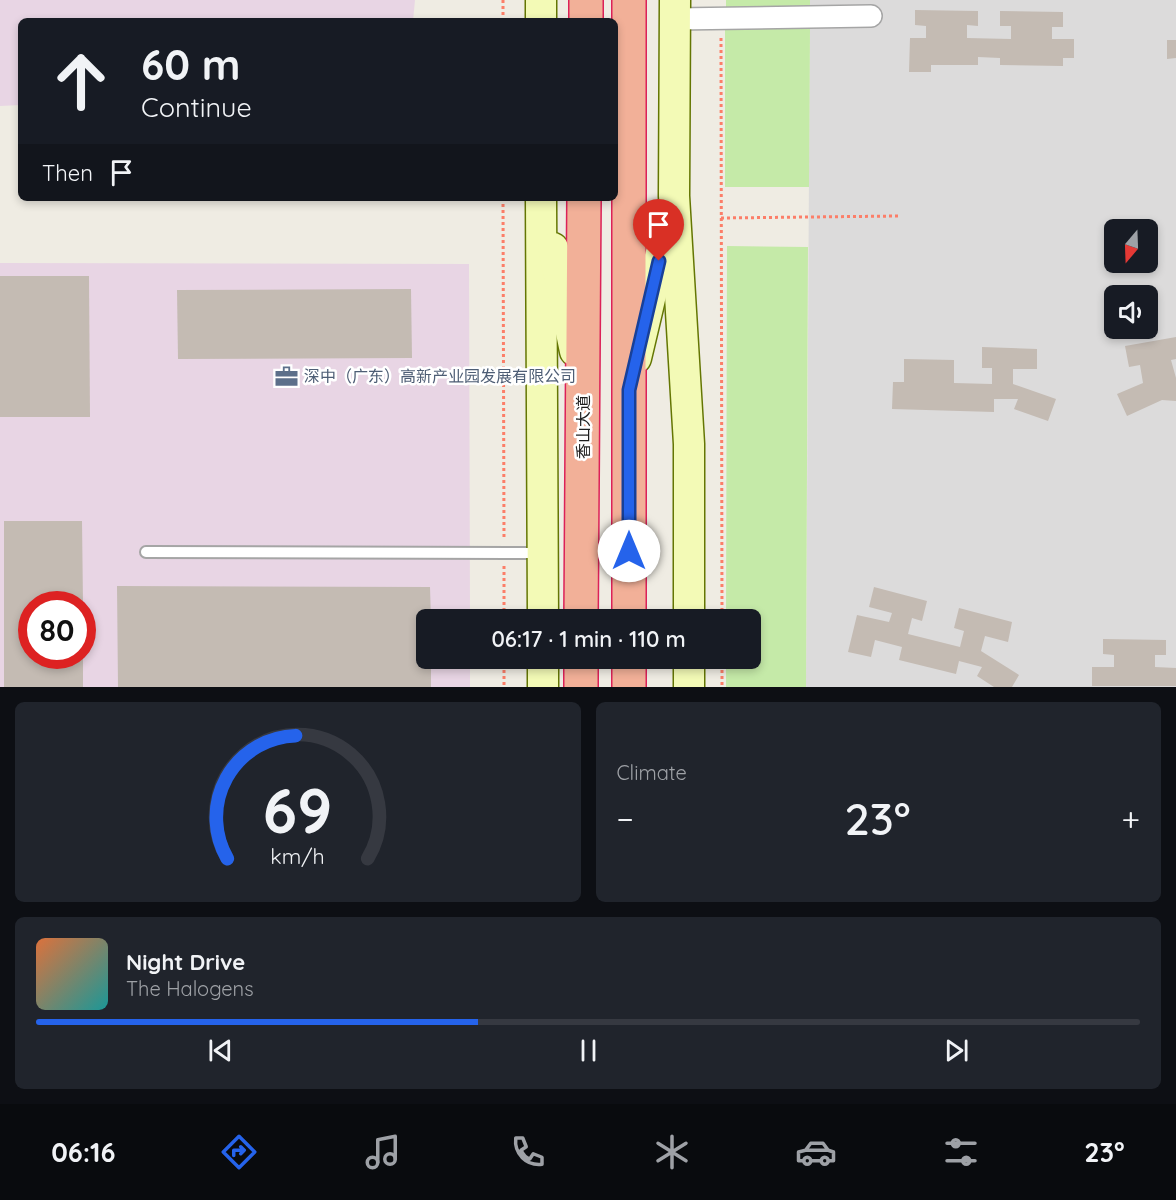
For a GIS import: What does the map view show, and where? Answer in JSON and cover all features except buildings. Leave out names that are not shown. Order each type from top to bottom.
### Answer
[{"type":"highway","points":[[586,0],[586,18]]},
{"type":"highway","points":[[629,0],[629,609]]},
{"type":"highway","name":"香山大道","points":[[581,609],[584,201]]},
{"type":"highway","points":[[581,669],[581,687]]},
{"type":"highway","points":[[628,669],[628,687]]},
{"type":"main road","points":[[541,0],[541,18]]},
{"type":"main road","points":[[675,9],[674,196],[689,444],[689,609]]},
{"type":"main road","points":[[629,390],[674,196]]},
{"type":"main road","points":[[542,201],[543,609]]},
{"type":"main road","points":[[543,201],[583,388]]},
{"type":"main road","points":[[543,669],[543,687]]},
{"type":"main road","points":[[689,669],[689,687]]},
{"type":"street","points":[[675,9],[721,18],[871,16]]},
{"type":"lane","points":[[146,552],[542,553]]},
{"type":"path","points":[[502,0],[502,18]]},
{"type":"path","points":[[721,18],[722,609]]},
{"type":"path","points":[[503,201],[504,609]]},
{"type":"path","points":[[721,218],[899,216]]},
{"type":"path","points":[[504,669],[504,687]]},
{"type":"path","points":[[722,669],[722,687]]},
{"type":"shaded area","points":[[0,0],[415,0],[413,18],[18,18],[18,105],[0,106]]},
{"type":"shaded area","points":[[810,0],[1176,0],[1176,687],[806,687]]},
{"type":"shaded area","name":"深中（广东）高新产业园发展有限公司","points":[[0,263],[469,264],[470,609],[416,609],[416,669],[470,669],[470,687],[0,687]]},
{"type":"green space","points":[[726,0],[810,0],[810,7],[726,10]]},
{"type":"green space","points":[[725,29],[810,29],[809,187],[725,187]]},
{"type":"green space","points":[[727,246],[808,247],[806,687],[726,687],[726,669],[761,669],[761,609],[726,609]]},
{"type":"place","name":"深中（广东）高新产业园发展有限公司","points":[[286,376]]},
{"type":"route","points":[[629,551],[629,390],[659,261]]}]
